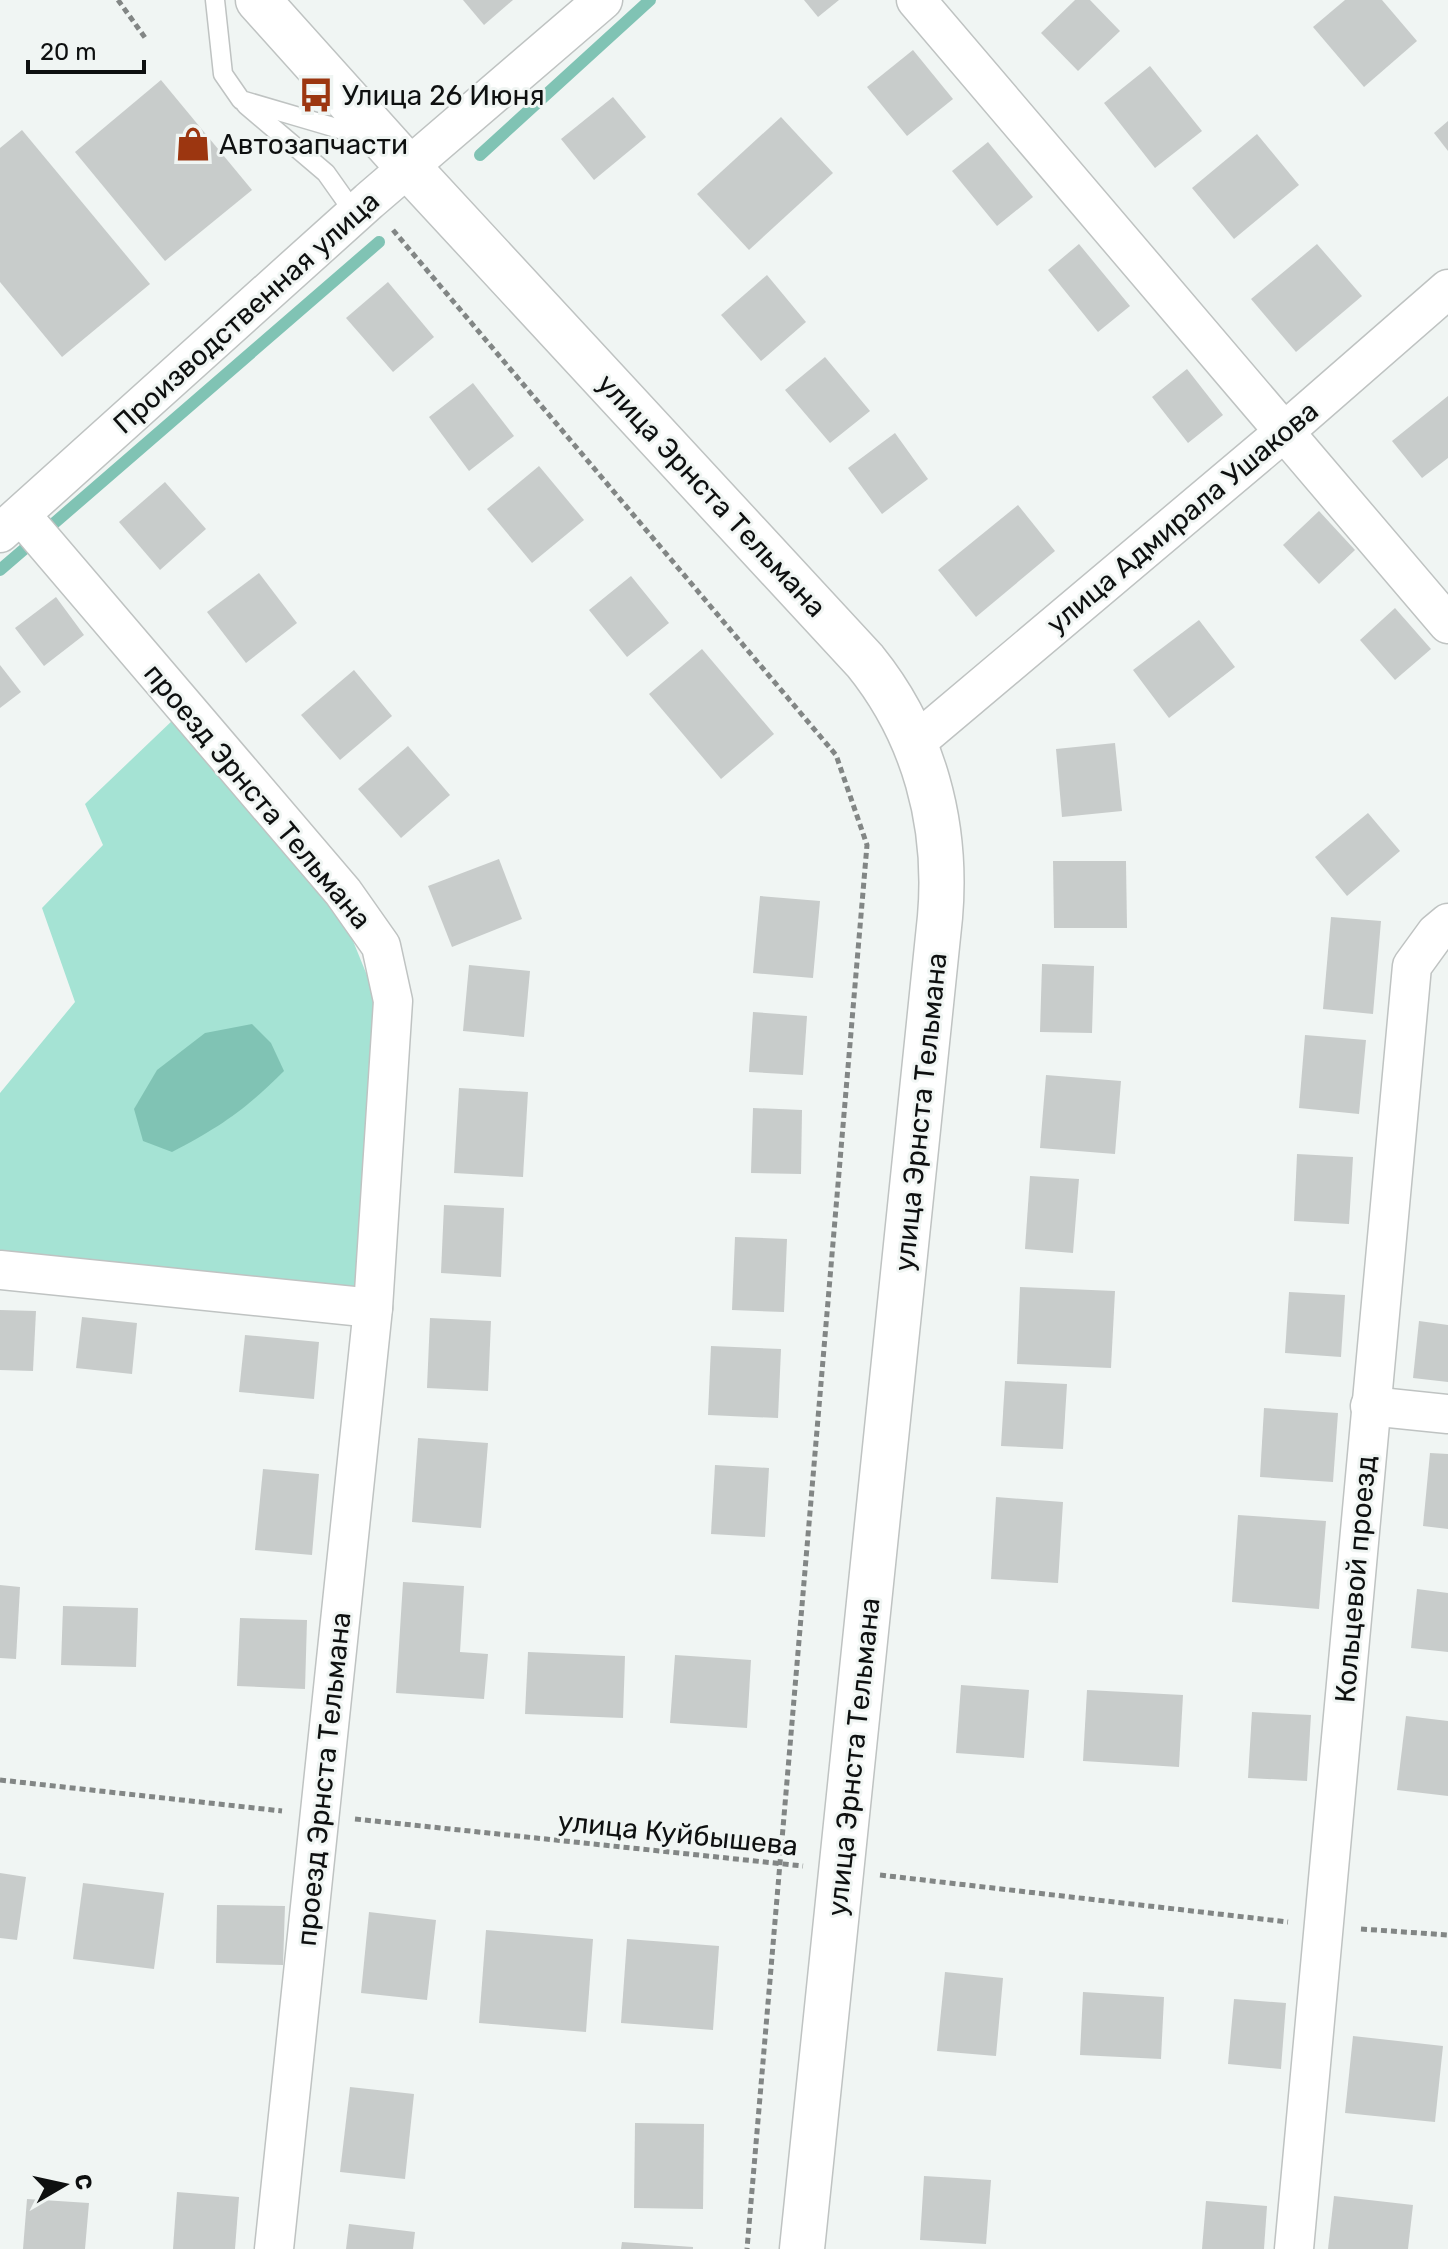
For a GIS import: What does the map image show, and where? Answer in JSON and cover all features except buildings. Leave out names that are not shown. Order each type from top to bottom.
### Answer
[{"type":"main road","points":[[258,0],[398,156]]},
{"type":"main road","name":"улица Эрнста Тельмана","points":[[398,156],[865,661],[889,694],[915,743],[937,820],[942,852],[942,901],[802,2249]]},
{"type":"street","name":"Производственная улица","points":[[11,524],[362,208],[398,156],[603,0]]},
{"type":"street","points":[[916,0],[1448,624]]},
{"type":"street","name":"улица Адмирала Ушакова","points":[[915,743],[1284,432],[1448,289]]},
{"type":"street","name":"проезд Эрнста Тельмана","points":[[11,524],[343,892],[381,946],[393,1001],[373,1308],[274,2249]]},
{"type":"street","name":"Кольцевой проезд","points":[[1294,2249],[1326,1927],[1370,1406],[1430,968],[1436,933],[1448,923]]},
{"type":"street","points":[[0,1270],[373,1308]]},
{"type":"street","points":[[1370,1406],[1448,1414]]},
{"type":"lane","points":[[215,0],[223,74],[241,100],[362,208]]},
{"type":"lane","points":[[241,100],[339,127],[398,156]]},
{"type":"path","points":[[118,0],[146,39]]},
{"type":"path","points":[[362,208],[836,755],[867,845],[747,2249]]},
{"type":"path","name":"улица Куйбышева","points":[[0,1780],[782,1863],[1326,1927],[1448,1935]]},
{"type":"shaded area","points":[[175,718],[338,904],[375,995],[362,1292],[0,1263],[0,1093],[75,1002],[42,908],[103,845],[85,804]]},
{"type":"shaded area","points":[[252,1024],[271,1043],[284,1071],[231,1117],[172,1152],[143,1141],[134,1109],[157,1070],[205,1033]]},
{"type":"waterway","points":[[480,155],[650,0]]},
{"type":"waterway","points":[[52,525],[379,242]]},
{"type":"waterway","points":[[0,570],[29,545]]},
{"type":"place","name":"Улица 26 Июня","points":[[316,95]]},
{"type":"place","name":"Автозапчасти","points":[[193,144]]}]
